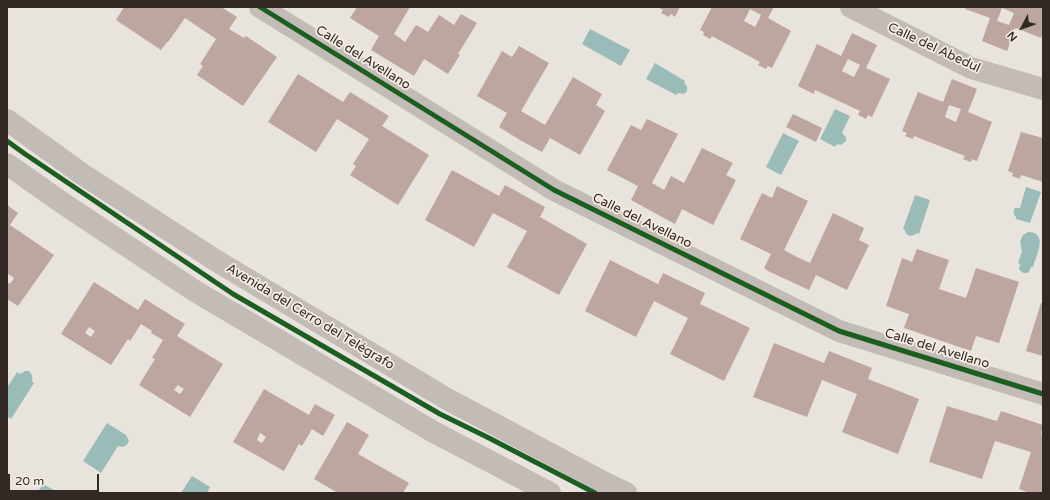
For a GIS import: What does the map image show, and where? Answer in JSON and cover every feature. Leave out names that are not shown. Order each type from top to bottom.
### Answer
[{"type":"street","name":"Calle del Avellano","points":[[260,7],[554,190],[824,324],[839,331],[1043,394]]},
{"type":"street","name":"Calle del Abedul","points":[[851,7],[971,68],[1043,89]]},
{"type":"street","name":"Avenida del Cerro del Telégrafo","points":[[7,120],[82,174],[221,264],[447,399],[598,480],[626,493]]},
{"type":"street","points":[[7,164],[194,291],[432,431],[550,493]]},
{"type":"water","points":[[590,29],[630,50],[621,66],[582,44]]},
{"type":"water","points":[[655,63],[685,81],[684,83],[687,86],[687,91],[684,94],[678,93],[676,95],[646,79]]},
{"type":"water","points":[[835,109],[850,116],[842,133],[846,137],[846,141],[841,145],[837,144],[835,147],[820,139]]},
{"type":"water","points":[[783,133],[799,141],[781,175],[766,167]]},
{"type":"water","points":[[1026,187],[1041,192],[1030,223],[1016,219],[1014,215],[1015,208],[1020,208]]},
{"type":"water","points":[[915,195],[930,200],[919,234],[917,233],[910,236],[903,229]]},
{"type":"water","points":[[1028,232],[1034,233],[1038,236],[1040,245],[1033,267],[1031,267],[1029,272],[1024,273],[1019,269],[1020,264],[1018,263],[1022,251],[1020,241],[1023,235]]},
{"type":"water","points":[[25,371],[30,372],[34,383],[11,419],[7,416],[7,388],[17,372],[20,374]]},
{"type":"water","points":[[107,423],[126,435],[129,441],[125,446],[118,446],[101,473],[83,461]]},
{"type":"water","points":[[192,476],[210,487],[207,493],[181,493]]},
{"type":"water","points":[[43,484],[59,493],[37,493]]},
{"type":"building","points":[[124,7],[221,7],[237,17],[229,29],[244,38],[246,36],[277,57],[243,106],[197,75],[203,66],[200,64],[216,39],[185,18],[161,50],[116,20]]},
{"type":"building","points":[[357,7],[410,7],[394,34],[405,42],[416,25],[428,32],[439,15],[454,25],[461,14],[477,23],[448,74],[424,59],[414,76],[371,50],[379,36],[350,18]]},
{"type":"building","points":[[658,7],[680,7],[675,17],[671,14],[669,17],[661,13],[663,10]]},
{"type":"building","points":[[712,7],[774,7],[768,18],[791,31],[772,68],[768,66],[766,69],[758,65],[760,62],[712,36],[710,39],[703,35],[704,32],[700,30]],"holes":[[[750,9],[761,15],[755,27],[744,21]]]},
{"type":"building","points":[[966,7],[1043,7],[1043,31],[1041,38],[1016,28],[1007,51],[982,41],[990,18],[965,9]],"holes":[[[1002,8],[1014,13],[1009,25],[997,21]]]},
{"type":"building","points":[[852,33],[877,45],[866,68],[890,79],[872,117],[868,115],[866,119],[858,115],[860,111],[815,90],[814,94],[798,86],[817,44],[841,56]],"holes":[[[848,59],[860,65],[854,77],[842,71]]]},
{"type":"building","points":[[519,46],[549,63],[521,111],[545,125],[573,77],[602,94],[596,105],[605,111],[580,155],[550,138],[542,152],[520,140],[499,127],[507,113],[477,96],[502,51],[512,57]]},
{"type":"building","points":[[298,74],[343,102],[350,92],[389,116],[382,126],[429,155],[398,205],[350,175],[356,166],[353,164],[369,139],[337,119],[316,152],[268,122]]},
{"type":"building","points":[[952,79],[977,89],[968,112],[992,122],[977,161],[972,159],[971,162],[963,159],[965,156],[914,136],[913,139],[905,136],[907,133],[902,131],[918,92],[943,102]],"holes":[[[949,105],[961,109],[956,122],[945,117]]]},
{"type":"building","points":[[793,114],[822,128],[816,142],[786,127]]},
{"type":"building","points":[[647,119],[678,134],[652,183],[664,190],[671,176],[684,183],[702,148],[733,163],[726,175],[736,180],[713,225],[682,209],[675,224],[631,200],[638,186],[607,170],[631,125],[641,130]]},
{"type":"building","points":[[1021,132],[1043,138],[1043,182],[1021,175],[1020,179],[1012,176],[1013,173],[1008,171]]},
{"type":"building","points":[[452,170],[499,196],[505,185],[545,207],[540,217],[587,244],[559,295],[507,267],[527,231],[493,213],[474,247],[425,220]]},
{"type":"building","points":[[777,186],[808,201],[784,250],[797,257],[810,263],[833,213],[864,228],[859,240],[869,245],[847,290],[816,275],[809,290],[768,271],[764,268],[771,254],[740,239],[762,193],[772,198]]},
{"type":"building","points":[[7,205],[18,213],[10,225],[54,255],[18,306],[7,299],[7,282],[10,284],[14,278],[7,273]]},
{"type":"building","points":[[917,249],[949,260],[939,289],[966,298],[976,268],[1019,282],[999,343],[976,336],[971,351],[904,328],[909,314],[886,306],[902,258],[912,262]]},
{"type":"building","points":[[610,260],[658,284],[663,273],[705,293],[700,304],[750,328],[724,381],[670,354],[688,318],[654,301],[636,337],[585,311]]},
{"type":"building","points":[[94,282],[138,310],[145,299],[185,324],[177,336],[223,364],[190,417],[139,385],[155,359],[152,358],[163,340],[151,333],[152,331],[141,324],[130,341],[128,339],[111,365],[61,334]],"holes":[[[89,327],[95,331],[91,337],[85,333]],[[178,385],[184,389],[180,394],[174,390]]]},
{"type":"building","points":[[1041,303],[1043,303],[1043,356],[1026,351]]},
{"type":"building","points":[[774,343],[824,363],[829,351],[872,368],[868,379],[919,399],[898,454],[842,432],[857,394],[822,380],[807,417],[753,397]]},
{"type":"building","points":[[264,389],[309,415],[315,404],[335,415],[323,436],[312,429],[302,446],[299,444],[284,471],[233,442]],"holes":[[[260,433],[266,437],[262,443],[257,440]]]},
{"type":"building","points":[[947,406],[997,421],[1001,411],[1043,425],[1041,435],[1043,435],[1043,493],[1030,493],[1019,489],[1031,452],[995,441],[982,479],[929,462]]},
{"type":"building","points":[[347,422],[369,435],[358,454],[409,483],[403,493],[338,493],[314,479]]},
{"type":"cycle path","points":[[260,7],[554,190],[839,331],[1043,394]]},
{"type":"cycle path","points":[[7,141],[233,294],[440,414],[595,493]]}]
